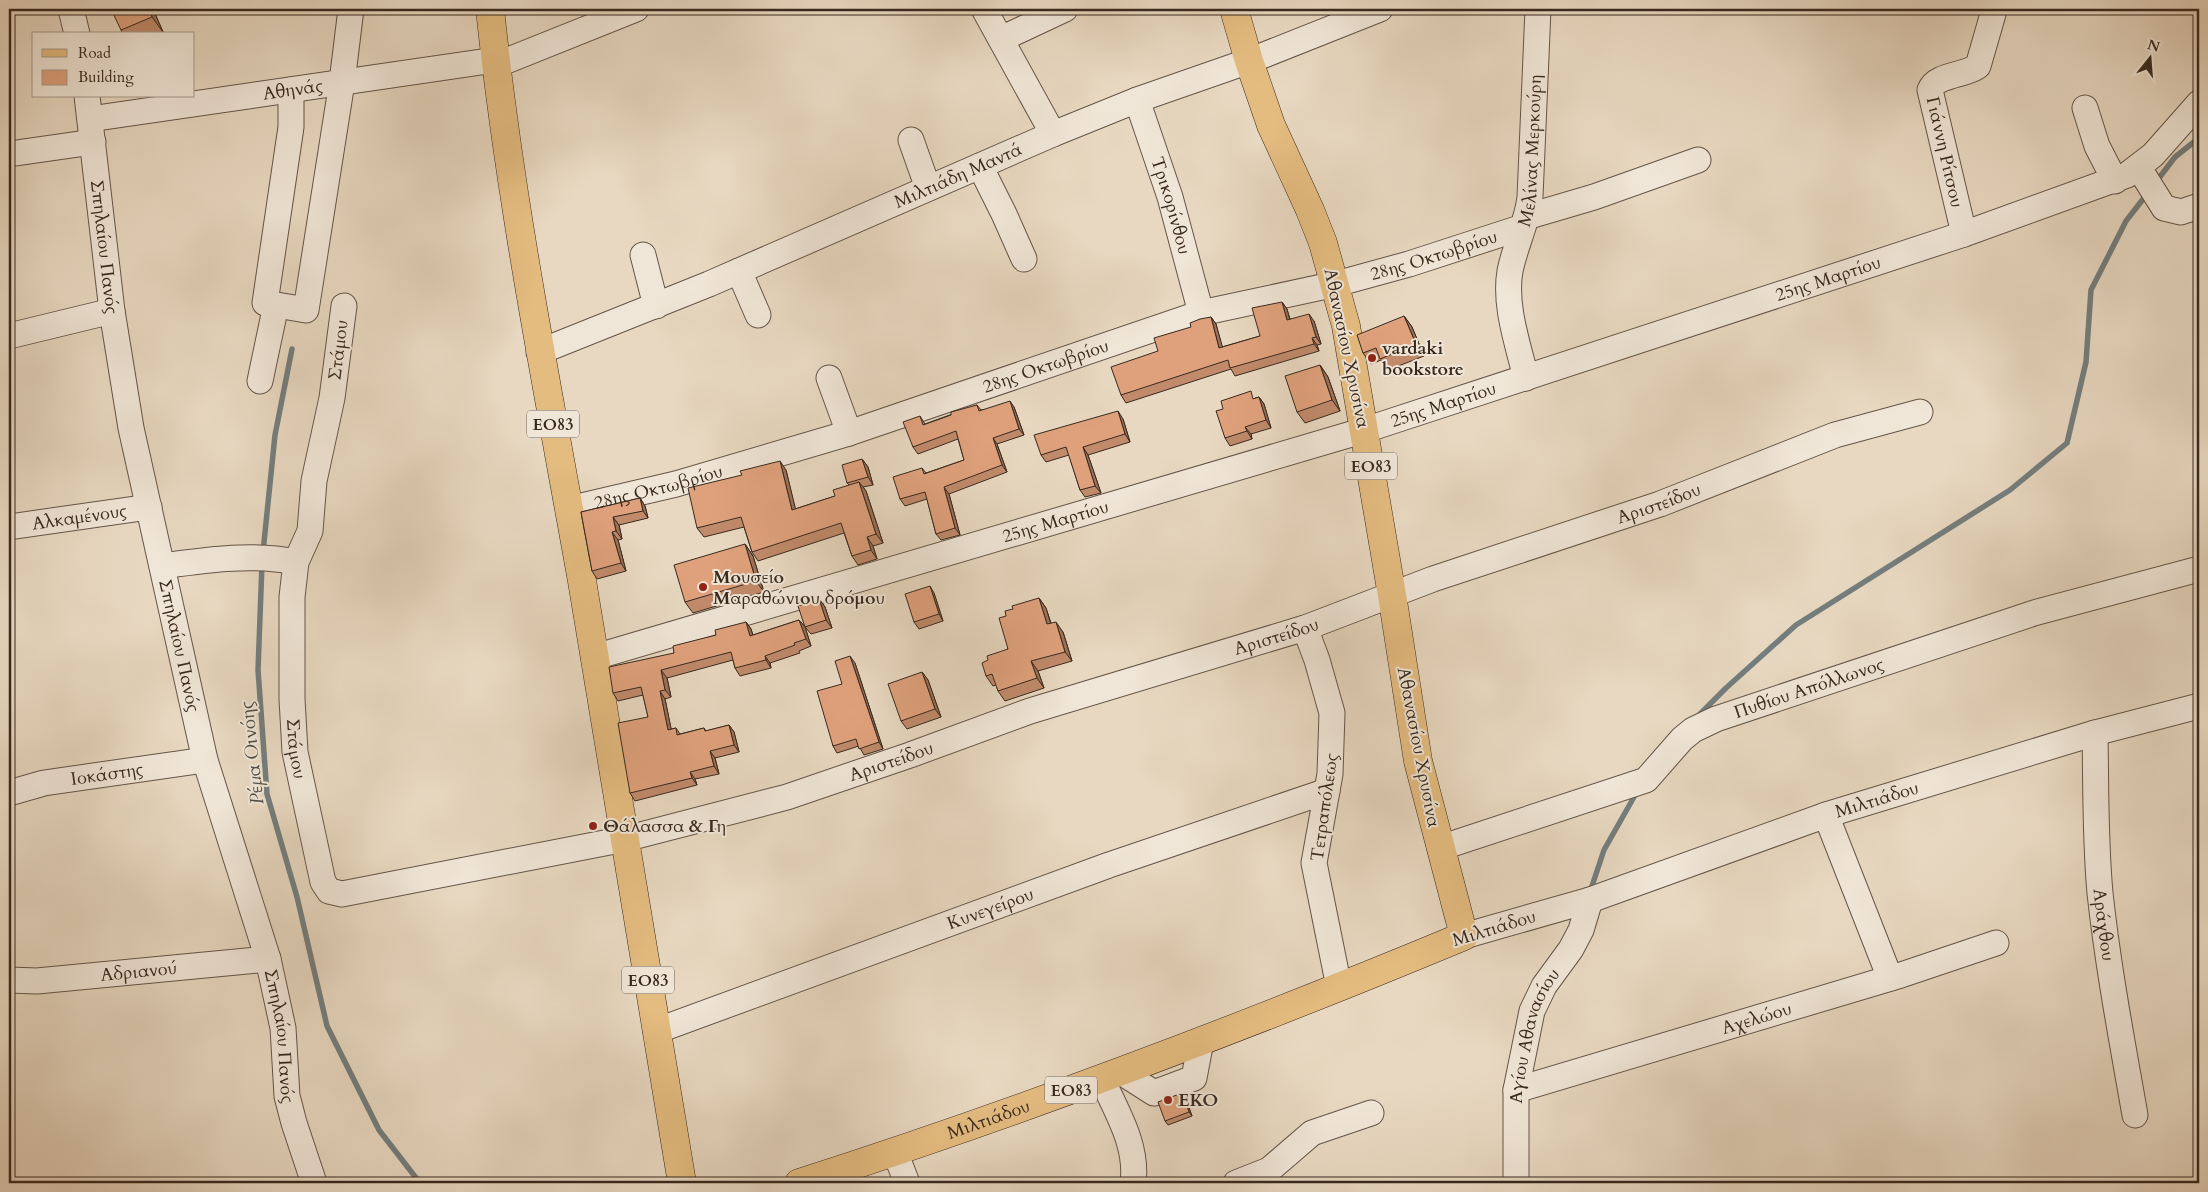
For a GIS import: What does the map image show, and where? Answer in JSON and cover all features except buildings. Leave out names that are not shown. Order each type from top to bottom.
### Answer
[{"type":"main road","name":"ΕΟ83","points":[[490,9],[496,62],[539,352],[595,657],[682,1183]]},
{"type":"main road","name":"Αθανασίου Χρυσίνα","points":[[1234,9],[1249,61],[1276,138],[1310,210],[1336,284],[1346,326],[1365,430],[1418,761],[1464,936]]},
{"type":"main road","name":"Μιλτιάδου","points":[[799,1183],[895,1152],[1112,1075],[1340,988],[1464,936]]},
{"type":"street","points":[[70,9],[76,32]]},
{"type":"street","points":[[291,90],[291,128],[265,303],[306,310],[342,82],[351,9]]},
{"type":"street","name":"Αθηνάς","points":[[9,154],[90,119],[342,82],[496,62],[636,9]]},
{"type":"street","points":[[984,9],[1053,134]]},
{"type":"street","points":[[1001,40],[1065,9]]},
{"type":"street","name":"Μιλτιάδη Μαντά","points":[[539,352],[739,271],[1053,134],[1137,100],[1249,61],[1380,9]]},
{"type":"street","name":"Μελίνας Μερκούρη","points":[[1526,378],[1510,307],[1509,286],[1512,263],[1525,222],[1530,197],[1538,9]]},
{"type":"street","name":"Γιάννη Ρίτσου","points":[[1964,234],[1930,90],[1932,85],[1938,81],[1972,70],[1978,66],[1992,14]]},
{"type":"street","name":"Τρικορίνθου","points":[[1137,100],[1170,197],[1201,313]]},
{"type":"street","name":"25ης Μαρτίου","points":[[595,657],[1365,430],[1964,234],[2114,181],[2138,168],[2153,155],[2199,103]]},
{"type":"street","points":[[2085,108],[2097,146],[2114,181]]},
{"type":"street","name":"Σπηλαίου Πανός","points":[[90,119],[112,311],[131,428],[205,760],[268,959],[283,1028],[287,1096],[314,1183]]},
{"type":"street","points":[[910,140],[928,188]]},
{"type":"street","name":"28ης Οκτωβρίου","points":[[569,509],[676,484],[849,433],[1201,313],[1336,284],[1409,264],[1698,160]]},
{"type":"street","points":[[980,166],[1024,259]]},
{"type":"street","points":[[2138,168],[2164,208],[2181,212],[2199,206]]},
{"type":"street","points":[[642,255],[656,306]]},
{"type":"street","points":[[739,271],[758,315]]},
{"type":"street","points":[[260,381],[276,305]]},
{"type":"street","name":"Στάμου","points":[[344,306],[332,398],[314,481],[310,531],[296,562],[292,606],[292,699],[295,752],[323,882],[329,892],[342,894],[625,839]]},
{"type":"street","points":[[9,336],[112,311]]},
{"type":"street","points":[[829,378],[849,433]]},
{"type":"street","name":"Αριστείδου","points":[[625,839],[786,797],[910,755],[1030,711],[1304,628],[1442,576],[1660,504],[1834,435],[1920,412]]},
{"type":"street","name":"Αλκαμένους","points":[[9,526],[149,507]]},
{"type":"street","points":[[162,566],[248,558],[268,558],[296,562]]},
{"type":"street","name":"Πυθίου Απόλλωνος","points":[[1440,848],[1646,780],[1682,739],[1693,730],[1716,718],[2034,613],[2199,570]]},
{"type":"street","name":"Τετραπόλεως","points":[[1304,628],[1317,660],[1332,713],[1332,756],[1314,864],[1340,988]]},
{"type":"street","name":"Μιλτιάδου","points":[[1464,936],[1590,900],[1826,814],[2096,733],[2199,706]]},
{"type":"street","name":"Αράχθου","points":[[2096,733],[2096,832],[2100,892],[2114,996],[2135,1115]]},
{"type":"street","name":"Ιοκάστης","points":[[9,793],[44,784],[205,760]]},
{"type":"street","name":"Κυνεγείρου","points":[[656,1031],[1109,865],[1327,791]]},
{"type":"street","points":[[1826,814],[1890,978]]},
{"type":"street","name":"Αγίου Αθανασίου","points":[[1516,1183],[1516,1090],[1532,1011],[1544,986],[1578,936],[1590,900]]},
{"type":"street","name":"Αχελώου","points":[[1516,1090],[1890,978],[1996,943]]},
{"type":"street","name":"Αδριανού","points":[[9,980],[37,981],[268,959]]},
{"type":"street","points":[[1112,1075],[1134,1157],[1133,1183]]},
{"type":"street","points":[[1236,1183],[1268,1170],[1312,1133],[1371,1113]]},
{"type":"street","points":[[895,1152],[907,1183]]},
{"type":"waterway","points":[[2156,182],[2175,157],[2199,138]]},
{"type":"waterway","points":[[1699,715],[1796,625],[2010,490],[2067,443],[2086,362],[2091,290],[2126,221],[2147,194]]},
{"type":"waterway","name":"Ρέμα Οινόης","points":[[263,552],[275,435],[292,349]]},
{"type":"waterway","name":"Ρέμα Οινόης","points":[[262,564],[258,670],[267,794],[297,897],[327,1026],[379,1130],[420,1183]]},
{"type":"waterway","points":[[1590,892],[1604,850],[1634,797]]},
{"type":"place","name":"vardaki bookstore","points":[[1372,358]]},
{"type":"place","name":"Μουσείο Μαραθώνιου δρόμου","points":[[703,587]]},
{"type":"place","name":"Θάλασσα & Γη","points":[[593,826]]},
{"type":"place","name":"EKO","points":[[1168,1100]]}]
